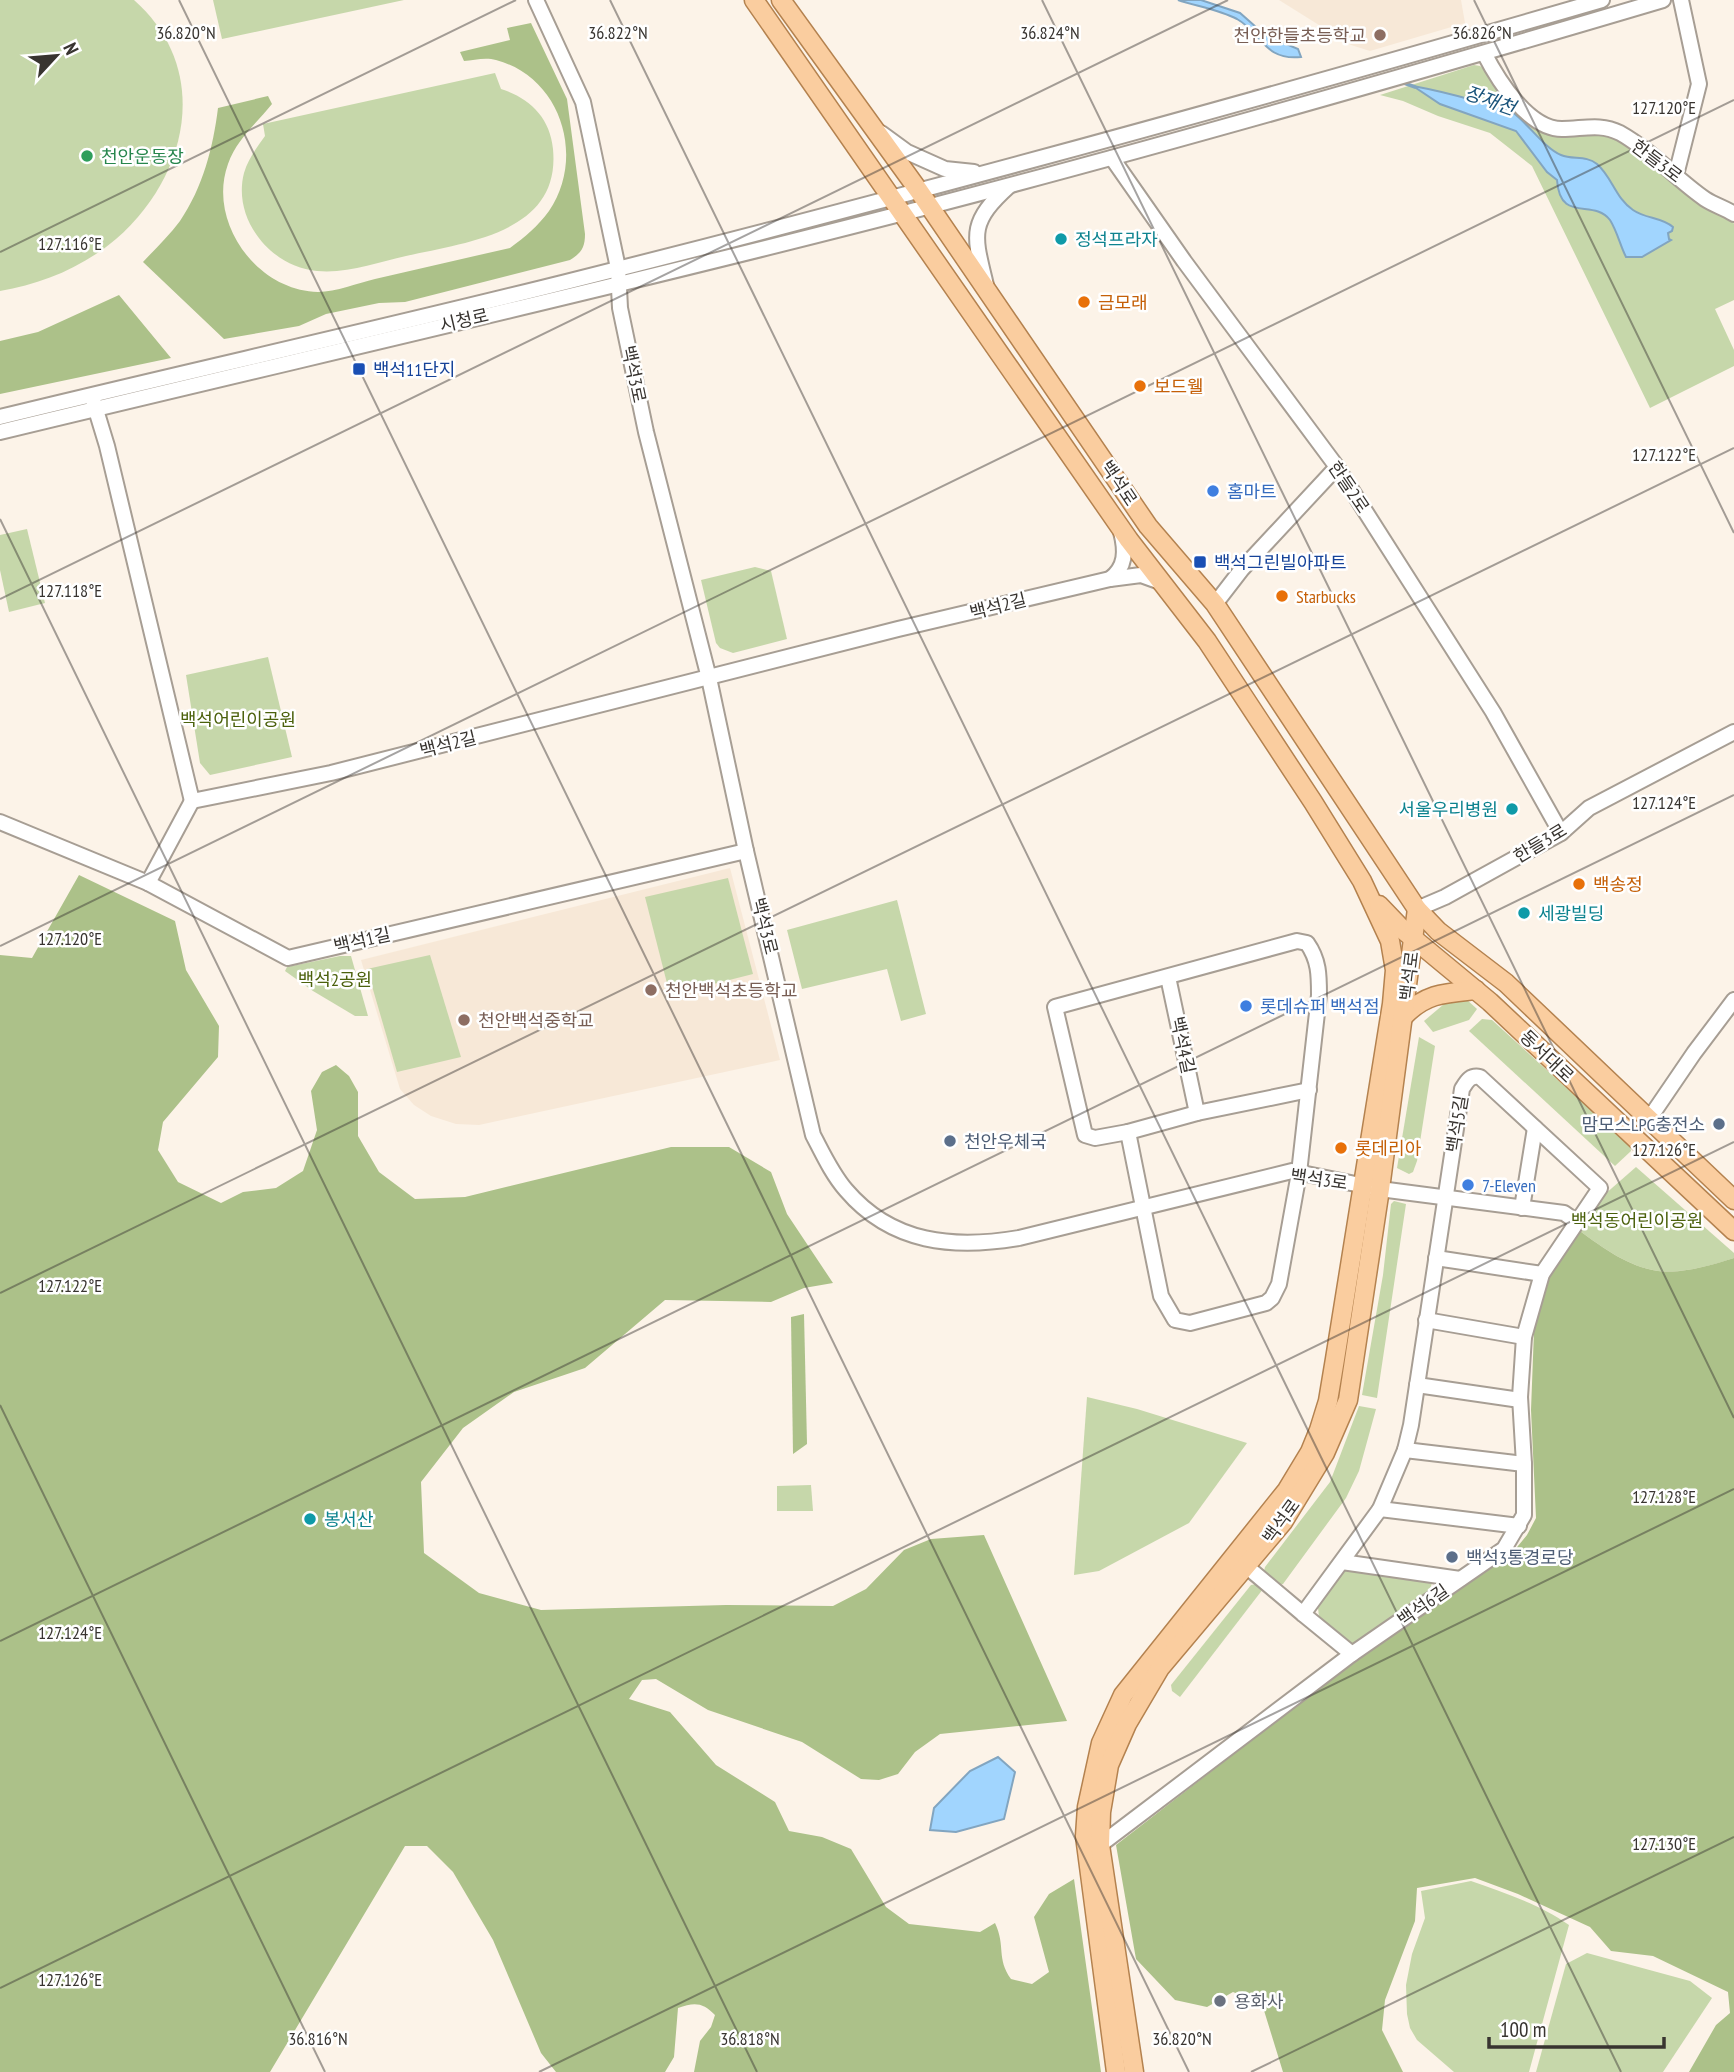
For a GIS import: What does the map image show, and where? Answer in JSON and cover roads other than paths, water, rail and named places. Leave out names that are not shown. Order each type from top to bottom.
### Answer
[{"type":"main road","name":"백석로","points":[[754,0],[1118,524],[1207,641],[1362,881],[1390,941],[1395,970],[1392,1004],[1348,1400],[1325,1454],[1283,1522],[1160,1668],[1127,1724],[1109,1765],[1101,1812],[1100,1845],[1134,2072]]},
{"type":"main road","name":"백석로","points":[[781,0],[919,191],[1148,526],[1215,604],[1417,909],[1408,934],[1404,1016],[1371,1188],[1328,1401],[1310,1452],[1287,1490],[1123,1695],[1101,1743],[1087,1807],[1085,1836],[1116,2072]]},
{"type":"main road","name":"동서대로","points":[[1362,881],[1378,903],[1408,934],[1476,990],[1734,1231]]},
{"type":"main road","name":"동서대로","points":[[1417,909],[1438,931],[1506,983],[1734,1200]]},
{"type":"main road","points":[[1395,970],[1408,934]]},
{"type":"main road","points":[[1404,1016],[1415,1004],[1427,998],[1476,990]]},
{"type":"street","name":"백석3로","points":[[536,0],[583,102],[618,268],[620,309],[646,432],[709,678],[813,1135],[847,1191],[896,1228],[919,1237],[952,1244],[986,1244],[1019,1238],[1292,1171],[1371,1188],[1564,1213],[1577,1222]]},
{"type":"street","points":[[919,191],[1356,71],[1602,0]]},
{"type":"street","points":[[929,206],[1112,158],[1663,0]]},
{"type":"street","points":[[1676,175],[1699,84],[1681,0]]},
{"type":"street","name":"한들3로","points":[[1484,53],[1511,97],[1538,122],[1549,128],[1598,126],[1619,133],[1707,200],[1734,214]]},
{"type":"street","points":[[871,126],[907,152],[945,169],[986,173]]},
{"type":"street","name":"한들2로","points":[[1112,158],[1184,261],[1337,467],[1493,712],[1561,832]]},
{"type":"street","points":[[989,293],[976,244],[978,221],[990,203],[1011,184]]},
{"type":"street","name":"시청로","points":[[0,417],[93,402],[618,284],[895,206],[919,191]]},
{"type":"street","name":"시청로","points":[[0,432],[93,402],[303,346],[618,268],[895,206],[929,206]]},
{"type":"street","points":[[93,402],[111,460],[192,801],[148,883]]},
{"type":"street","points":[[1215,604],[1242,569],[1337,467]]},
{"type":"street","points":[[1110,579],[1117,573],[1125,558],[1118,524]]},
{"type":"street","name":"백석2길","points":[[192,801],[331,773],[898,629],[1110,579],[1141,575],[1163,583]]},
{"type":"street","name":"한들3로","points":[[1417,909],[1445,897],[1561,832],[1589,808],[1734,732]]},
{"type":"street","name":"백석1길","points":[[0,822],[148,883],[288,958],[747,851]]},
{"type":"street","points":[[1128,1132],[1161,1296],[1175,1320],[1190,1323],[1266,1303],[1272,1298],[1279,1283],[1299,1173],[1319,995],[1316,955],[1307,943],[1297,941],[1055,1007],[1084,1135],[1095,1138],[1128,1132],[1197,1113],[1308,1090]]},
{"type":"street","name":"백석4길","points":[[1168,977],[1197,1113]]},
{"type":"street","points":[[1649,1119],[1734,1000]]},
{"type":"street","name":"백석5길","points":[[1303,1614],[1380,1508],[1405,1450],[1462,1089],[1468,1079],[1480,1077],[1600,1188]]},
{"type":"street","points":[[1522,1208],[1535,1128]]},
{"type":"street","name":"백석6길","points":[[1100,1845],[1352,1654],[1504,1549],[1524,1515],[1520,1399],[1524,1337],[1542,1274],[1600,1188]]},
{"type":"street","points":[[1436,1258],[1542,1274]]},
{"type":"street","points":[[1426,1320],[1524,1337]]},
{"type":"street","points":[[1417,1385],[1520,1399]]},
{"type":"street","points":[[1405,1450],[1524,1464]]},
{"type":"street","points":[[1380,1508],[1518,1526]]},
{"type":"street","points":[[1342,1562],[1460,1579]]},
{"type":"street","points":[[1246,1566],[1352,1654]]},
{"type":"water","points":[[1178,0],[1201,0],[1240,13],[1265,35],[1298,49],[1301,57],[1279,55],[1237,19]]},
{"type":"water","points":[[1413,86],[1503,107],[1512,112],[1555,152],[1597,164],[1627,205],[1638,213],[1664,221],[1673,227],[1668,233],[1671,240],[1642,257],[1626,257],[1610,220],[1603,214],[1564,202],[1557,180],[1547,172],[1516,131],[1440,104]]},
{"type":"water","points":[[998,1757],[1015,1772],[1004,1819],[956,1832],[930,1830],[934,1808],[970,1771]]},
{"type":"waterway","name":"장재천","points":[[1404,83],[1415,87]]},
{"type":"place","name":"천안한들초등학교","points":[[1380,35]]},
{"type":"place","name":"천안운동장","points":[[87,156]]},
{"type":"place","name":"정석프라자","points":[[1061,239]]},
{"type":"place","name":"금모래","points":[[1084,302]]},
{"type":"place","name":"백석11단지","points":[[359,369]]},
{"type":"place","name":"보드웰","points":[[1140,386]]},
{"type":"place","name":"홈마트","points":[[1213,491]]},
{"type":"place","name":"백석그린빌아파트","points":[[1200,562]]},
{"type":"place","name":"Starbucks","points":[[1282,596]]},
{"type":"place","name":"서울우리병원","points":[[1512,809]]},
{"type":"place","name":"백송정","points":[[1579,884]]},
{"type":"place","name":"세광빌딩","points":[[1524,913]]},
{"type":"place","name":"천안백석초등학교","points":[[651,990]]},
{"type":"place","name":"롯데슈퍼 백석점","points":[[1246,1006]]},
{"type":"place","name":"천안백석중학교","points":[[464,1020]]},
{"type":"place","name":"맘모스LPG충전소","points":[[1719,1124]]},
{"type":"place","name":"천안우체국","points":[[950,1141]]},
{"type":"place","name":"롯데리아","points":[[1341,1148]]},
{"type":"place","name":"7-Eleven","points":[[1468,1185]]},
{"type":"place","name":"봉서산","points":[[310,1519]]},
{"type":"place","name":"백석3통경로당","points":[[1452,1557]]},
{"type":"place","name":"용화사","points":[[1220,2001]]},
{"type":"park label","name":"백석어린이공원","points":[[238,719]]},
{"type":"park label","name":"백석2공원","points":[[335,979]]},
{"type":"park label","name":"백석동어린이공원","points":[[1637,1220]]}]
